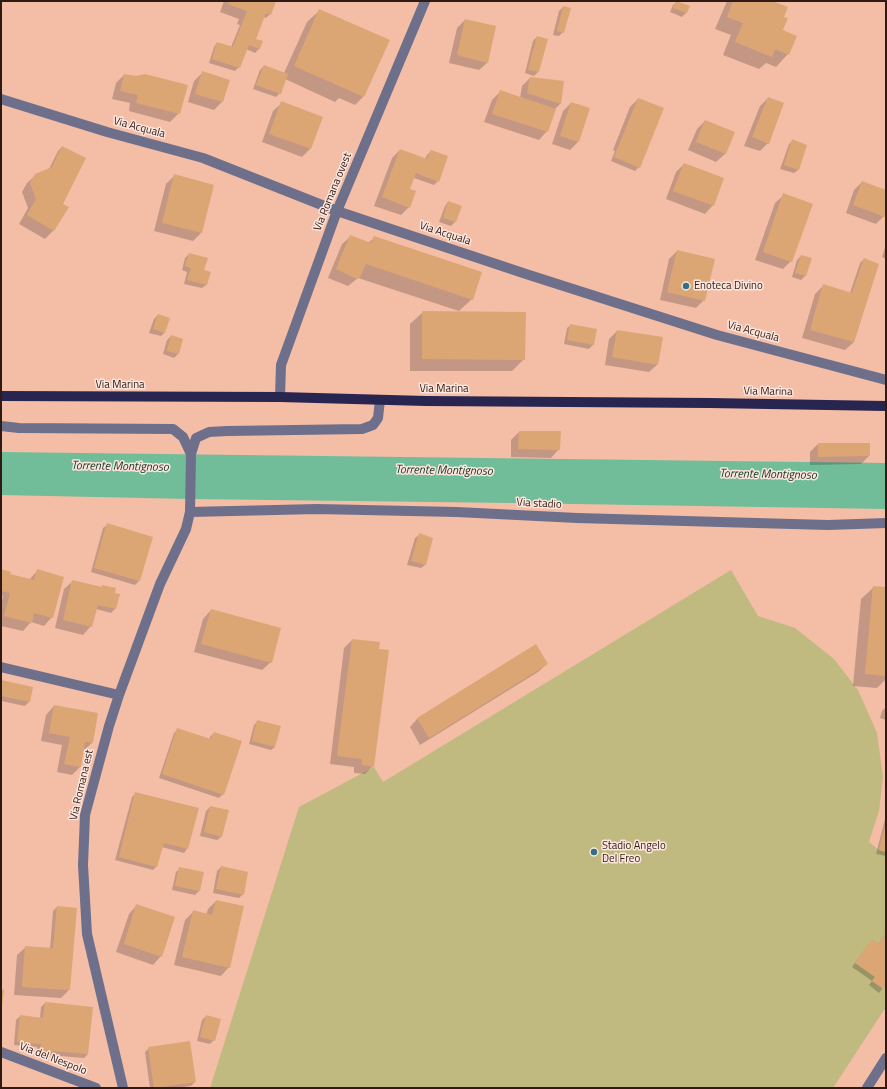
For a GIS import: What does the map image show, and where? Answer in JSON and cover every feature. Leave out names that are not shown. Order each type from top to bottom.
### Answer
[{"type":"main road","name":"Via Marina","points":[[1,396],[280,397],[380,400],[886,406]]},
{"type":"street","name":"Via Romana ovest","points":[[280,397],[281,365],[337,211],[426,1]]},
{"type":"street","name":"Via Acquala","points":[[1,99],[107,132],[202,158],[337,211],[526,274],[717,335],[886,380]]},
{"type":"street","points":[[191,454],[196,438],[209,432],[362,429],[373,425],[378,418],[380,400]]},
{"type":"street","points":[[1,426],[19,428],[173,429],[183,437],[191,454]]},
{"type":"street","name":"Via Romana est","points":[[123,1088],[87,934],[83,865],[86,815],[108,726],[160,584],[186,529],[190,512],[191,454]]},
{"type":"street","name":"Via stadio","points":[[190,512],[325,510],[457,512],[576,518],[828,525],[886,523]]},
{"type":"street","points":[[1,667],[119,695]]},
{"type":"street","name":"Via del Nespolo","points":[[1,1052],[96,1088]]},
{"type":"street","points":[[867,1088],[886,1058]]},
{"type":"shaded area","points":[[731,570],[758,616],[795,628],[834,659],[858,690],[877,733],[883,777],[879,811],[869,842],[879,850],[886,852],[886,934],[875,977],[872,981],[883,989],[886,986],[886,1007],[833,1088],[210,1088],[299,807],[374,767],[383,782]]},
{"type":"water","name":"Torrente Montignoso","points":[[1,452],[886,463],[886,509],[1,495]]},
{"type":"building","points":[[229,1],[276,1],[271,15],[266,13],[256,39],[263,41],[260,49],[249,45],[240,68],[212,59],[217,42],[233,47],[247,11],[228,4]]},
{"type":"building","points":[[676,1],[690,6],[687,13],[673,8]]},
{"type":"building","points":[[733,1],[772,1],[788,7],[784,17],[788,18],[783,30],[797,36],[789,55],[775,49],[772,57],[735,42],[743,23],[727,17]]},
{"type":"building","points":[[563,6],[571,8],[564,33],[557,31]]},
{"type":"building","points":[[319,9],[390,40],[364,97],[294,66]]},
{"type":"building","points":[[465,19],[496,26],[488,63],[457,55]]},
{"type":"building","points":[[537,36],[548,39],[539,72],[528,70]]},
{"type":"building","points":[[264,65],[288,74],[281,94],[256,85]]},
{"type":"building","points":[[202,71],[230,80],[223,102],[195,94]]},
{"type":"building","points":[[124,74],[136,76],[145,74],[188,85],[180,114],[136,103],[138,95],[120,91]]},
{"type":"building","points":[[530,77],[564,81],[561,104],[527,93]]},
{"type":"building","points":[[500,90],[556,109],[548,132],[492,114]]},
{"type":"building","points":[[768,97],[784,103],[769,144],[752,137]]},
{"type":"building","points":[[638,98],[664,108],[640,168],[614,157]]},
{"type":"building","points":[[281,101],[323,117],[311,149],[269,134]]},
{"type":"building","points":[[571,102],[590,108],[579,142],[560,136]]},
{"type":"building","points":[[705,120],[735,132],[726,154],[696,142]]},
{"type":"building","points":[[792,139],[807,145],[799,170],[784,165]]},
{"type":"building","points":[[62,146],[86,158],[63,204],[69,207],[54,231],[27,215],[36,199],[30,183],[35,174],[52,167]]},
{"type":"building","points":[[400,149],[427,159],[431,150],[448,156],[439,182],[416,173],[410,189],[416,191],[410,208],[382,197]]},
{"type":"building","points":[[684,163],[724,178],[714,206],[673,191]]},
{"type":"building","points":[[174,174],[214,185],[202,233],[162,223]]},
{"type":"building","points":[[862,181],[886,190],[885,217],[853,205]]},
{"type":"building","points":[[783,193],[813,204],[792,262],[763,252]]},
{"type":"building","points":[[448,201],[462,206],[456,222],[443,218]]},
{"type":"building","points":[[350,235],[371,243],[374,236],[482,272],[473,300],[366,264],[360,277],[357,279],[336,269]]},
{"type":"building","points":[[677,250],[715,259],[705,301],[667,292]]},
{"type":"building","points":[[189,253],[208,258],[204,270],[211,272],[207,285],[187,280],[191,268],[185,266]]},
{"type":"building","points":[[801,255],[812,258],[806,276],[795,273]]},
{"type":"building","points":[[864,258],[879,264],[854,342],[810,330],[823,284],[852,293]]},
{"type":"building","points":[[422,311],[526,312],[525,360],[422,359]]},
{"type":"building","points":[[158,314],[170,318],[165,333],[153,329]]},
{"type":"building","points":[[570,324],[597,329],[594,345],[567,340]]},
{"type":"building","points":[[617,330],[663,337],[658,365],[612,357]]},
{"type":"building","points":[[171,335],[183,339],[179,354],[167,351]]},
{"type":"building","points":[[519,431],[561,431],[560,450],[518,449]]},
{"type":"building","points":[[818,443],[870,443],[870,456],[818,457]]},
{"type":"building","points":[[107,523],[153,537],[140,581],[94,568]]},
{"type":"building","points":[[419,533],[433,538],[426,565],[411,561]]},
{"type":"building","points":[[1,569],[11,572],[10,574],[34,580],[37,569],[64,577],[53,618],[34,613],[32,623],[4,616],[10,593],[1,591]]},
{"type":"building","points":[[72,580],[102,587],[102,585],[116,588],[115,593],[120,594],[116,609],[98,605],[92,627],[63,620]]},
{"type":"building","points":[[873,586],[886,587],[886,676],[865,674]]},
{"type":"building","points":[[211,609],[281,628],[272,663],[201,644]]},
{"type":"building","points":[[352,639],[380,642],[379,649],[389,650],[374,767],[362,765],[362,759],[337,756]]},
{"type":"building","points":[[536,644],[548,664],[429,738],[417,718]]},
{"type":"building","points":[[1,680],[33,687],[30,702],[1,696]]},
{"type":"building","points":[[54,705],[98,713],[93,743],[85,742],[81,767],[64,764],[70,737],[49,733]]},
{"type":"building","points":[[257,720],[281,726],[275,747],[252,741]]},
{"type":"building","points":[[177,728],[211,739],[214,732],[242,741],[224,795],[162,774]]},
{"type":"building","points":[[135,792],[199,808],[188,849],[164,843],[157,867],[119,857]]},
{"type":"building","points":[[210,806],[229,810],[222,837],[204,832]]},
{"type":"building","points":[[886,826],[886,852],[879,850]]},
{"type":"building","points":[[221,866],[248,872],[244,895],[216,889]]},
{"type":"building","points":[[179,867],[204,872],[200,891],[175,886]]},
{"type":"building","points":[[216,900],[244,906],[230,968],[182,957],[193,910],[212,915]]},
{"type":"building","points":[[136,904],[175,917],[162,957],[124,944]]},
{"type":"building","points":[[57,906],[77,908],[70,990],[22,987],[25,946],[53,948]]},
{"type":"building","points":[[886,934],[886,986],[884,989],[872,981],[875,977],[855,963],[872,939],[879,944]]},
{"type":"building","points":[[1,989],[4,990],[2,1006],[1,1006]]},
{"type":"building","points":[[45,1002],[93,1007],[88,1054],[40,1050],[41,1044],[17,1042],[20,1015],[43,1018]]},
{"type":"building","points":[[206,1015],[221,1019],[215,1041],[200,1037]]},
{"type":"building","points":[[190,1041],[196,1082],[154,1088],[148,1047]]},
{"type":"place","name":"Enoteca Divino","points":[[686,286]]},
{"type":"place","name":"Stadio Angelo Del Freo","points":[[594,852]]}]
